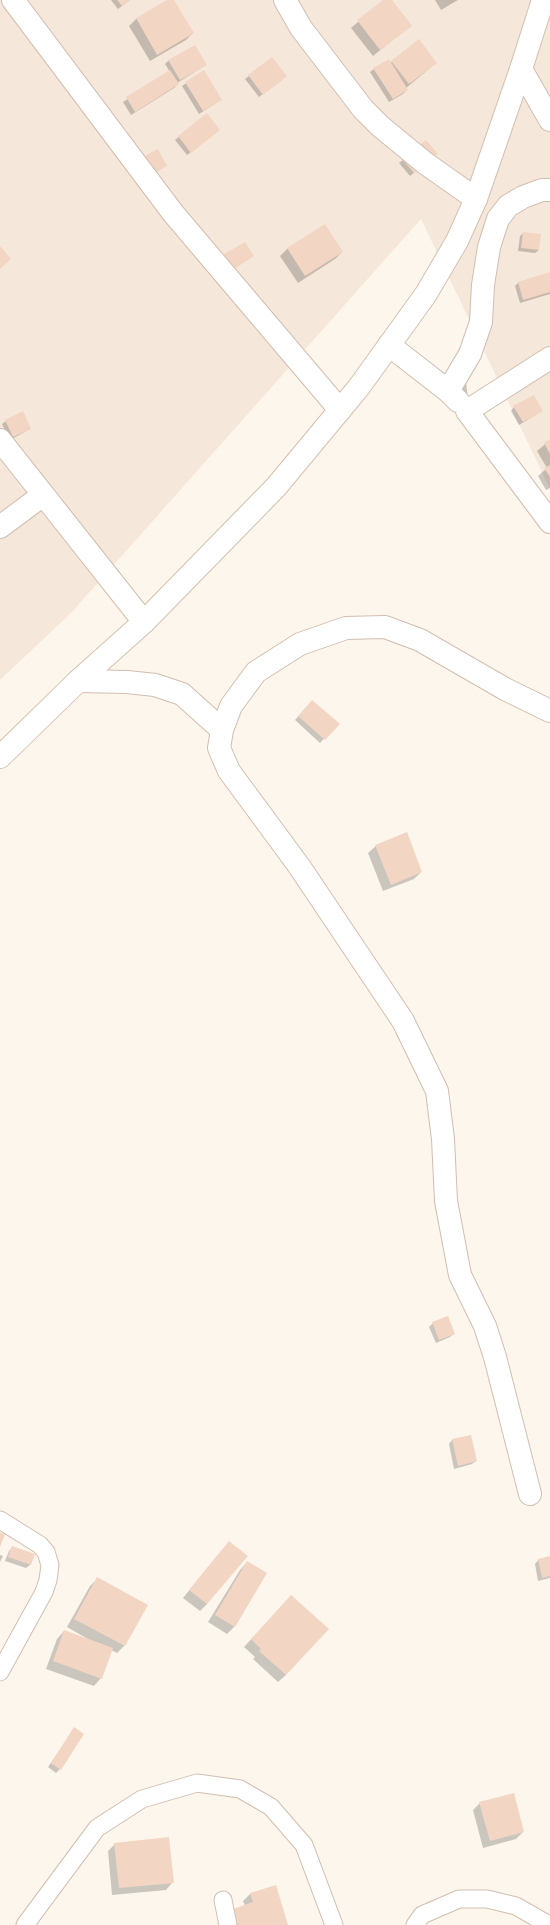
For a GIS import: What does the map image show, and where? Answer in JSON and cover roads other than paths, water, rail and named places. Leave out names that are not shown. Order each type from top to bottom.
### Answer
[{"type":"street","points":[[13,0],[173,212],[340,410]]},
{"type":"street","points":[[285,0],[301,28],[363,109],[380,126],[425,163],[476,199]]},
{"type":"street","points":[[0,757],[78,681],[144,622],[276,487],[340,410],[426,294],[457,241],[476,199],[543,0]]},
{"type":"street","points":[[521,69],[550,120]]},
{"type":"street","points":[[448,391],[470,354],[481,322],[484,277],[489,246],[498,219],[508,206],[523,197],[542,190],[550,190]]},
{"type":"street","points":[[389,345],[448,391],[467,411],[550,522]]},
{"type":"street","points":[[467,411],[550,358]]},
{"type":"street","points":[[0,440],[144,622]]},
{"type":"street","points":[[0,527],[43,495]]},
{"type":"street","points":[[530,1494],[493,1351],[485,1326],[460,1275],[446,1201],[443,1139],[437,1091],[403,1021],[299,866],[229,770],[219,748],[222,730],[231,706],[256,672],[300,644],[346,628],[385,627],[420,640],[506,689],[550,711]]},
{"type":"street","points":[[78,681],[127,682],[155,685],[182,694],[222,730]]},
{"type":"lane","points":[[0,1520],[40,1545],[46,1552],[50,1565],[48,1580],[44,1592],[0,1672]]},
{"type":"lane","points":[[25,1925],[97,1828],[142,1799],[197,1783],[240,1789],[271,1807],[304,1845],[334,1925]]},
{"type":"lane","points":[[415,1925],[422,1915],[459,1899],[487,1899],[516,1906],[549,1925]]},
{"type":"lane","points":[[223,1900],[228,1925]]}]
